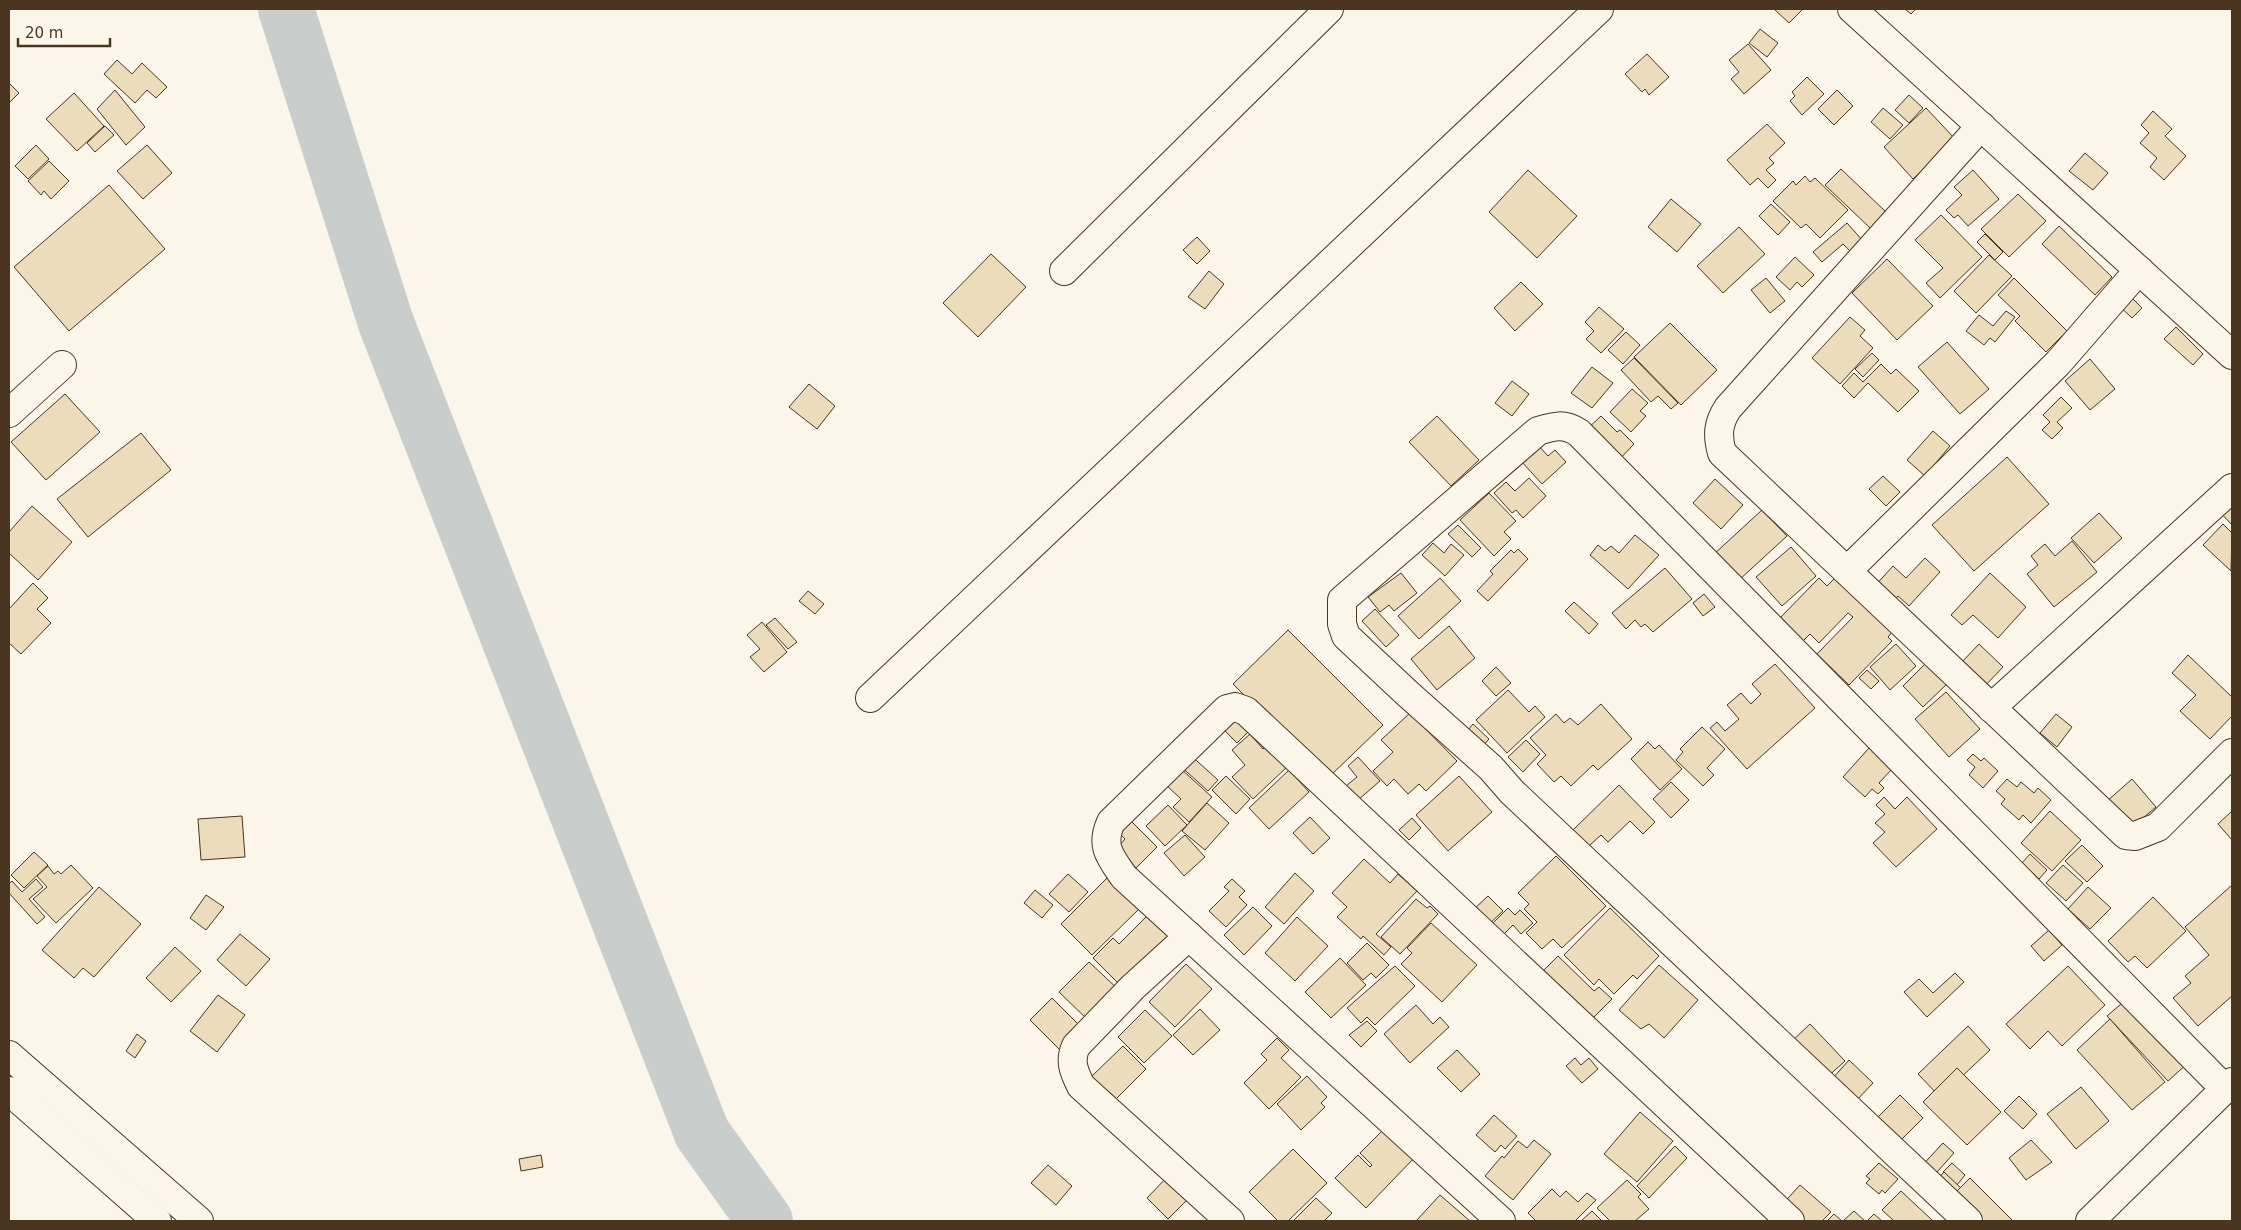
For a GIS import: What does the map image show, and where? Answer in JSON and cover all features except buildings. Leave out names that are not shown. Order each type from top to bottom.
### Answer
[{"type":"main road","points":[[1064,271],[1329,9]]},
{"type":"main road","points":[[870,698],[1600,9]]},
{"type":"main road","points":[[1852,9],[2232,355]]},
{"type":"main road","points":[[1981,126],[1728,408],[1721,419],[1718,436],[1722,453],[2126,835],[2135,836],[2148,833],[2158,827],[2232,753]]},
{"type":"main road","points":[[1847,571],[2058,363],[2138,270]]},
{"type":"main road","points":[[9,413],[62,364]]},
{"type":"main road","points":[[1968,1221],[1512,792],[1492,768],[1346,636],[1342,624],[1342,600],[1538,431],[1556,425],[1571,428],[1579,433],[2229,1086],[2090,1221]]},
{"type":"main road","points":[[1992,708],[2232,488]]},
{"type":"main road","points":[[1501,1221],[1124,877],[1107,853],[1108,828],[1111,822],[1227,709],[1239,708],[1246,711],[1790,1221]]},
{"type":"main road","points":[[1189,936],[1145,976],[1076,1046],[1072,1062],[1074,1072],[1081,1086],[1230,1221]]},
{"type":"main road","points":[[9,1055],[199,1221]]},
{"type":"main road","points":[[9,1091],[157,1221]]},
{"type":"waterway","points":[[286,9],[386,323],[702,1133],[765,1221]]}]
